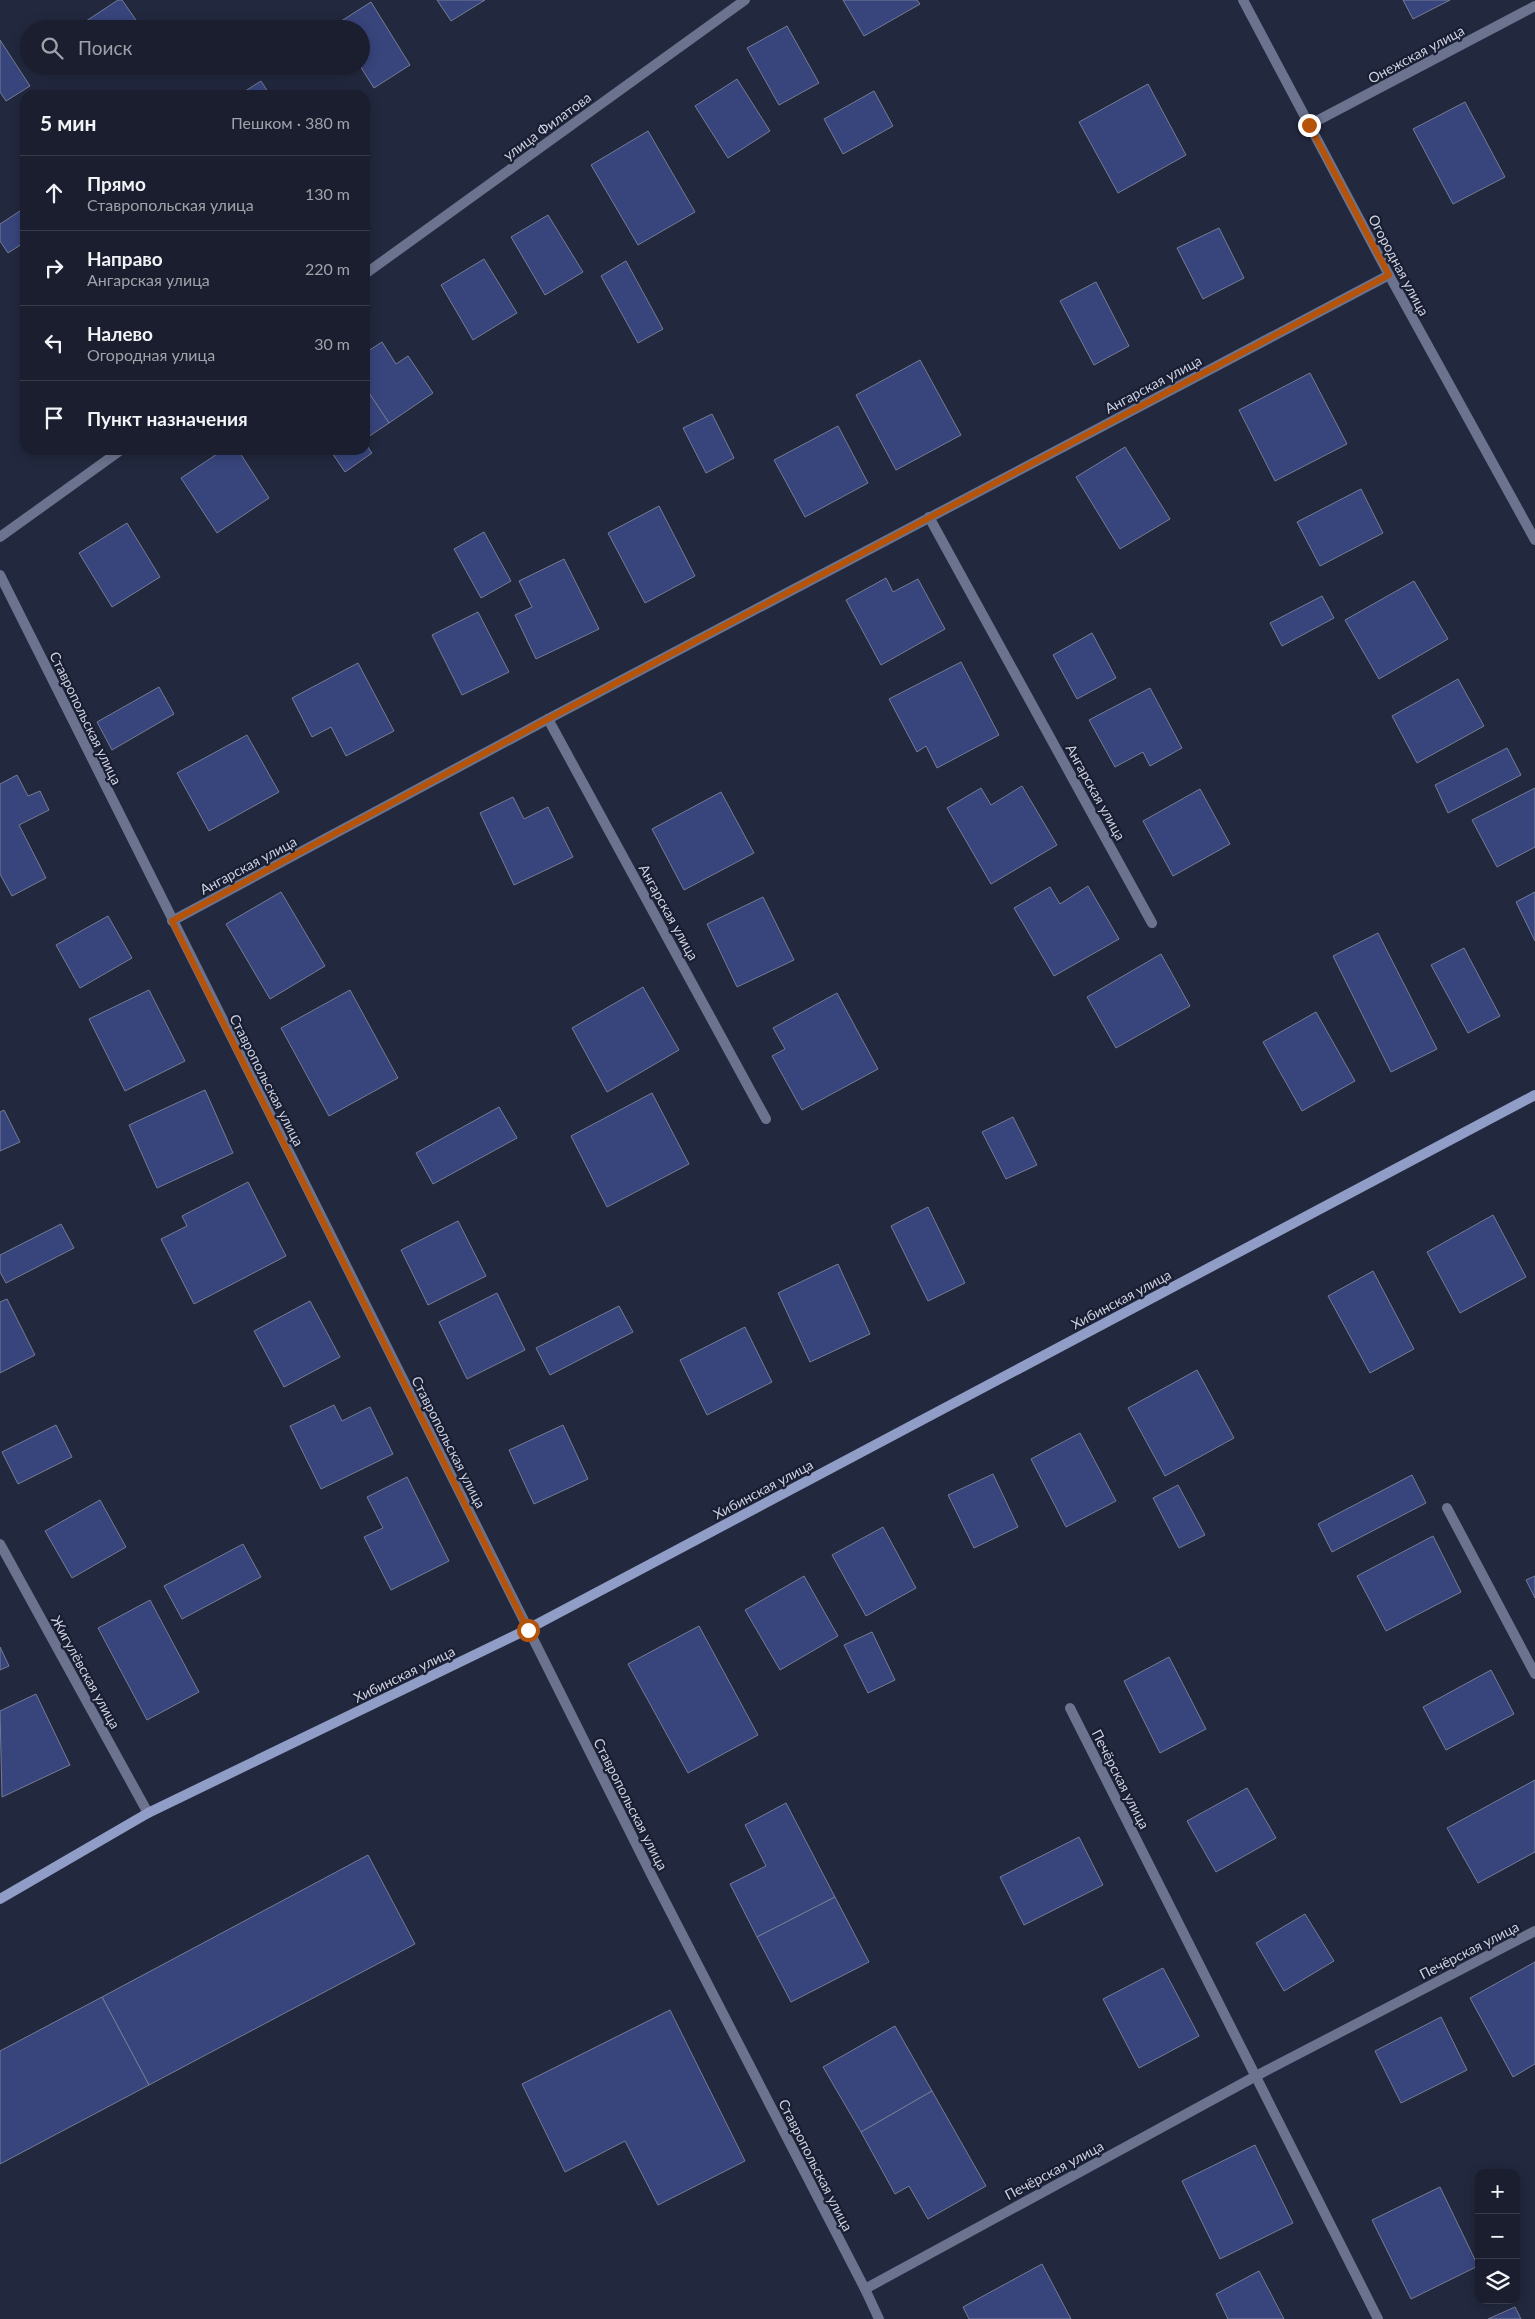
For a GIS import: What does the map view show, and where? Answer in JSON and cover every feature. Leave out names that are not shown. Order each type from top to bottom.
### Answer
[{"type":"street","name":"улица Филатова","points":[[370,270],[745,0]]},
{"type":"street","name":"Огородная улица","points":[[1243,0],[1389,275],[1530,520],[1535,540]]},
{"type":"street","name":"Онежская улица","points":[[1309,125],[1535,6]]},
{"type":"street","name":"Ангарская улица","points":[[172,921],[548,719],[1389,275]]},
{"type":"street","points":[[0,537],[113,455]]},
{"type":"street","name":"Ангарская улица","points":[[929,517],[1152,922]]},
{"type":"street","name":"Ставропольская улица","points":[[0,575],[656,1885],[879,2319]]},
{"type":"street","name":"Ангарская улица","points":[[548,719],[766,1119]]},
{"type":"street","name":"Хибинская улица","points":[[0,1899],[148,1813],[528,1630],[1535,1095]]},
{"type":"street","points":[[1448,1508],[1535,1674]]},
{"type":"street","name":"Жигулёвская улица","points":[[0,1544],[148,1813]]},
{"type":"street","name":"Печёрская улица","points":[[1070,1708],[1378,2319]]},
{"type":"street","name":"Печёрская улица","points":[[865,2289],[1256,2076],[1535,1931]]},
{"type":"building","points":[[118,0],[122,0],[136,20],[88,20]]},
{"type":"building","points":[[437,0],[485,0],[451,21]]},
{"type":"building","points":[[843,0],[917,0],[920,4],[864,36]]},
{"type":"building","points":[[1403,0],[1450,0],[1413,19]]},
{"type":"building","points":[[371,2],[410,65],[374,88],[366,75],[370,75],[370,20],[343,20]]},
{"type":"building","points":[[787,26],[819,83],[779,105],[747,48]]},
{"type":"building","points":[[0,40],[20,71],[20,75],[23,75],[30,86],[20,90],[20,92],[6,101],[0,92]]},
{"type":"building","points":[[737,79],[770,131],[728,158],[695,106]]},
{"type":"building","points":[[261,81],[267,90],[247,90]]},
{"type":"building","points":[[1148,84],[1186,155],[1118,193],[1079,122]]},
{"type":"building","points":[[874,91],[893,126],[843,154],[824,119]]},
{"type":"building","points":[[1465,102],[1505,177],[1453,204],[1413,129]]},
{"type":"building","points":[[648,131],[695,212],[638,245],[591,165]]},
{"type":"building","points":[[20,211],[20,245],[8,253],[0,241],[0,224]]},
{"type":"building","points":[[548,215],[583,272],[545,295],[511,237]]},
{"type":"building","points":[[1219,228],[1244,278],[1203,299],[1177,248]]},
{"type":"building","points":[[484,259],[517,313],[473,340],[441,285]]},
{"type":"building","points":[[626,261],[663,329],[638,343],[601,276]]},
{"type":"building","points":[[1096,282],[1129,346],[1094,365],[1060,301]]},
{"type":"building","points":[[382,342],[396,364],[408,356],[433,393],[389,423],[370,394],[370,350]]},
{"type":"building","points":[[920,360],[961,435],[896,470],[856,395]]},
{"type":"building","points":[[1310,373],[1347,444],[1275,481],[1239,410]]},
{"type":"building","points":[[370,394],[389,423],[370,436]]},
{"type":"building","points":[[712,414],[734,458],[706,473],[683,428]]},
{"type":"building","points":[[838,426],[868,483],[805,517],[774,460]]},
{"type":"building","points":[[1125,447],[1170,519],[1120,549],[1076,477]]},
{"type":"building","points":[[216,455],[241,455],[269,498],[217,533],[181,478]]},
{"type":"building","points":[[333,455],[369,455],[345,472]]},
{"type":"building","points":[[1361,489],[1383,533],[1320,566],[1297,522]]},
{"type":"building","points":[[659,506],[695,576],[645,603],[608,533]]},
{"type":"building","points":[[127,523],[160,577],[112,607],[79,553]]},
{"type":"building","points":[[484,532],[511,581],[481,598],[454,549]]},
{"type":"building","points":[[564,559],[599,629],[536,659],[515,615],[532,607],[519,581]]},
{"type":"building","points":[[886,578],[893,592],[918,579],[945,629],[881,665],[846,600]]},
{"type":"building","points":[[1414,581],[1448,639],[1379,679],[1345,620]]},
{"type":"building","points":[[1322,596],[1334,618],[1282,646],[1270,623]]},
{"type":"building","points":[[478,612],[509,672],[462,695],[432,635]]},
{"type":"building","points":[[1092,633],[1116,678],[1077,699],[1053,655]]},
{"type":"building","points":[[961,662],[999,735],[937,768],[926,746],[917,752],[889,699]]},
{"type":"building","points":[[358,663],[394,731],[346,756],[331,727],[312,737],[292,698]]},
{"type":"building","points":[[1458,679],[1484,726],[1417,763],[1392,716]]},
{"type":"building","points":[[159,687],[174,714],[112,750],[97,722]]},
{"type":"building","points":[[1150,688],[1182,748],[1150,766],[1143,752],[1115,767],[1089,720]]},
{"type":"building","points":[[247,735],[279,792],[209,831],[177,773]]},
{"type":"building","points":[[1507,748],[1521,775],[1448,813],[1435,785]]},
{"type":"building","points":[[17,775],[28,796],[40,791],[49,810],[19,825],[46,878],[12,896],[0,874],[0,784]]},
{"type":"building","points":[[1022,786],[1057,845],[991,884],[947,808],[981,788],[991,805]]},
{"type":"building","points":[[1535,788],[1535,847],[1497,867],[1472,820]]},
{"type":"building","points":[[1200,789],[1230,844],[1173,876],[1143,821]]},
{"type":"building","points":[[721,792],[754,853],[684,890],[652,829]]},
{"type":"building","points":[[513,797],[524,819],[548,807],[573,857],[514,885],[480,813]]},
{"type":"building","points":[[1088,886],[1119,939],[1054,976],[1014,908],[1050,887],[1060,904]]},
{"type":"building","points":[[281,892],[325,966],[270,999],[226,924]]},
{"type":"building","points":[[1535,892],[1535,941],[1516,902]]},
{"type":"building","points":[[763,897],[794,960],[737,987],[707,924]]},
{"type":"building","points":[[108,916],[132,958],[80,988],[56,945]]},
{"type":"building","points":[[1378,933],[1437,1049],[1391,1072],[1333,956]]},
{"type":"building","points":[[1464,948],[1500,1016],[1468,1033],[1431,965]]},
{"type":"building","points":[[1161,954],[1190,1006],[1116,1048],[1087,997]]},
{"type":"building","points":[[643,987],[679,1050],[607,1092],[572,1028]]},
{"type":"building","points":[[149,990],[185,1061],[125,1091],[89,1019]]},
{"type":"building","points":[[350,990],[398,1078],[329,1116],[281,1028]]},
{"type":"building","points":[[837,993],[878,1069],[802,1110],[772,1056],[785,1049],[773,1028]]},
{"type":"building","points":[[1316,1012],[1355,1081],[1302,1111],[1263,1042]]},
{"type":"building","points":[[205,1090],[233,1153],[157,1188],[129,1125]]},
{"type":"building","points":[[652,1093],[689,1164],[607,1207],[571,1136]]},
{"type":"building","points":[[499,1107],[517,1138],[433,1184],[416,1153]]},
{"type":"building","points":[[4,1110],[20,1142],[0,1151],[0,1112]]},
{"type":"building","points":[[1013,1117],[1037,1165],[1006,1179],[982,1132]]},
{"type":"building","points":[[248,1182],[286,1256],[194,1304],[161,1239],[187,1226],[182,1216]]},
{"type":"building","points":[[928,1207],[965,1283],[928,1301],[891,1226]]},
{"type":"building","points":[[1493,1215],[1526,1277],[1460,1313],[1427,1252]]},
{"type":"building","points":[[458,1221],[486,1276],[428,1305],[401,1250]]},
{"type":"building","points":[[61,1224],[74,1248],[6,1283],[0,1272],[0,1255]]},
{"type":"building","points":[[838,1264],[870,1334],[810,1362],[778,1293]]},
{"type":"building","points":[[1373,1271],[1414,1349],[1370,1373],[1328,1296]]},
{"type":"building","points":[[497,1293],[525,1350],[467,1379],[439,1322]]},
{"type":"building","points":[[7,1299],[35,1355],[0,1373],[0,1302]]},
{"type":"building","points":[[310,1301],[340,1357],[284,1387],[254,1331]]},
{"type":"building","points":[[619,1306],[633,1332],[550,1375],[536,1348]]},
{"type":"building","points":[[745,1327],[772,1382],[707,1415],[680,1360]]},
{"type":"building","points":[[1197,1370],[1234,1438],[1165,1476],[1128,1408]]},
{"type":"building","points":[[334,1405],[342,1421],[370,1407],[393,1454],[321,1489],[290,1426]]},
{"type":"building","points":[[56,1425],[72,1457],[18,1484],[2,1452]]},
{"type":"building","points":[[563,1425],[588,1479],[534,1504],[509,1450]]},
{"type":"building","points":[[1080,1433],[1116,1501],[1066,1527],[1031,1459]]},
{"type":"building","points":[[993,1474],[1018,1527],[974,1548],[948,1495]]},
{"type":"building","points":[[1412,1475],[1426,1503],[1332,1552],[1318,1524]]},
{"type":"building","points":[[407,1477],[449,1561],[391,1590],[364,1537],[383,1528],[367,1497]]},
{"type":"building","points":[[1178,1485],[1205,1535],[1179,1548],[1153,1498]]},
{"type":"building","points":[[100,1500],[126,1547],[72,1578],[45,1531]]},
{"type":"building","points":[[883,1527],[916,1588],[866,1616],[832,1555]]},
{"type":"building","points":[[1433,1536],[1461,1592],[1386,1631],[1357,1576]]},
{"type":"building","points":[[243,1544],[261,1577],[182,1619],[164,1586]]},
{"type":"building","points":[[804,1576],[838,1636],[780,1670],[745,1610]]},
{"type":"building","points":[[1535,1576],[1535,1598],[1526,1580]]},
{"type":"building","points":[[150,1600],[199,1692],[147,1720],[98,1628]]},
{"type":"building","points":[[699,1626],[758,1735],[688,1773],[628,1664]]},
{"type":"building","points":[[872,1632],[895,1680],[868,1693],[844,1645]]},
{"type":"building","points":[[0,1647],[9,1666],[0,1670]]},
{"type":"building","points":[[1169,1657],[1206,1729],[1160,1753],[1124,1681]]},
{"type":"building","points":[[1491,1670],[1514,1714],[1446,1750],[1423,1707]]},
{"type":"building","points":[[36,1694],[70,1765],[2,1797],[0,1711]]},
{"type":"building","points":[[1535,1780],[1535,1852],[1478,1883],[1447,1828]]},
{"type":"building","points":[[1247,1788],[1276,1838],[1216,1872],[1187,1821]]},
{"type":"building","points":[[786,1803],[835,1897],[757,1937],[730,1884],[766,1866],[745,1825]]},
{"type":"building","points":[[1079,1837],[1103,1885],[1024,1925],[1000,1877]]},
{"type":"building","points":[[368,1855],[415,1944],[149,2085],[102,1997]]},
{"type":"building","points":[[835,1897],[869,1962],[791,2002],[757,1937]]},
{"type":"building","points":[[1305,1914],[1334,1961],[1284,1991],[1256,1943]]},
{"type":"building","points":[[1535,1962],[1535,2064],[1513,2077],[1470,1998]]},
{"type":"building","points":[[1163,1968],[1199,2036],[1139,2068],[1103,1999]]},
{"type":"building","points":[[102,1997],[149,2085],[0,2164],[0,2051]]},
{"type":"building","points":[[670,2010],[745,2161],[658,2205],[625,2141],[565,2172],[522,2084]]},
{"type":"building","points":[[1441,2017],[1467,2070],[1401,2103],[1375,2051]]},
{"type":"building","points":[[895,2026],[932,2091],[861,2132],[823,2067]]},
{"type":"building","points":[[932,2091],[986,2186],[928,2219],[909,2186],[895,2194],[861,2132]]},
{"type":"building","points":[[1255,2145],[1293,2223],[1220,2259],[1182,2181]]},
{"type":"building","points":[[1440,2187],[1475,2260],[1475,2267],[1411,2299],[1372,2220]]},
{"type":"building","points":[[1042,2264],[1071,2319],[969,2319],[963,2307]]},
{"type":"building","points":[[1259,2271],[1284,2319],[1228,2319],[1216,2294]]},
{"type":"building","points":[[1515,2307],[1521,2319],[1488,2319]]},
{"type":"route","points":[[528,1630],[172,921],[548,719],[1389,275],[1309,125]]}]
